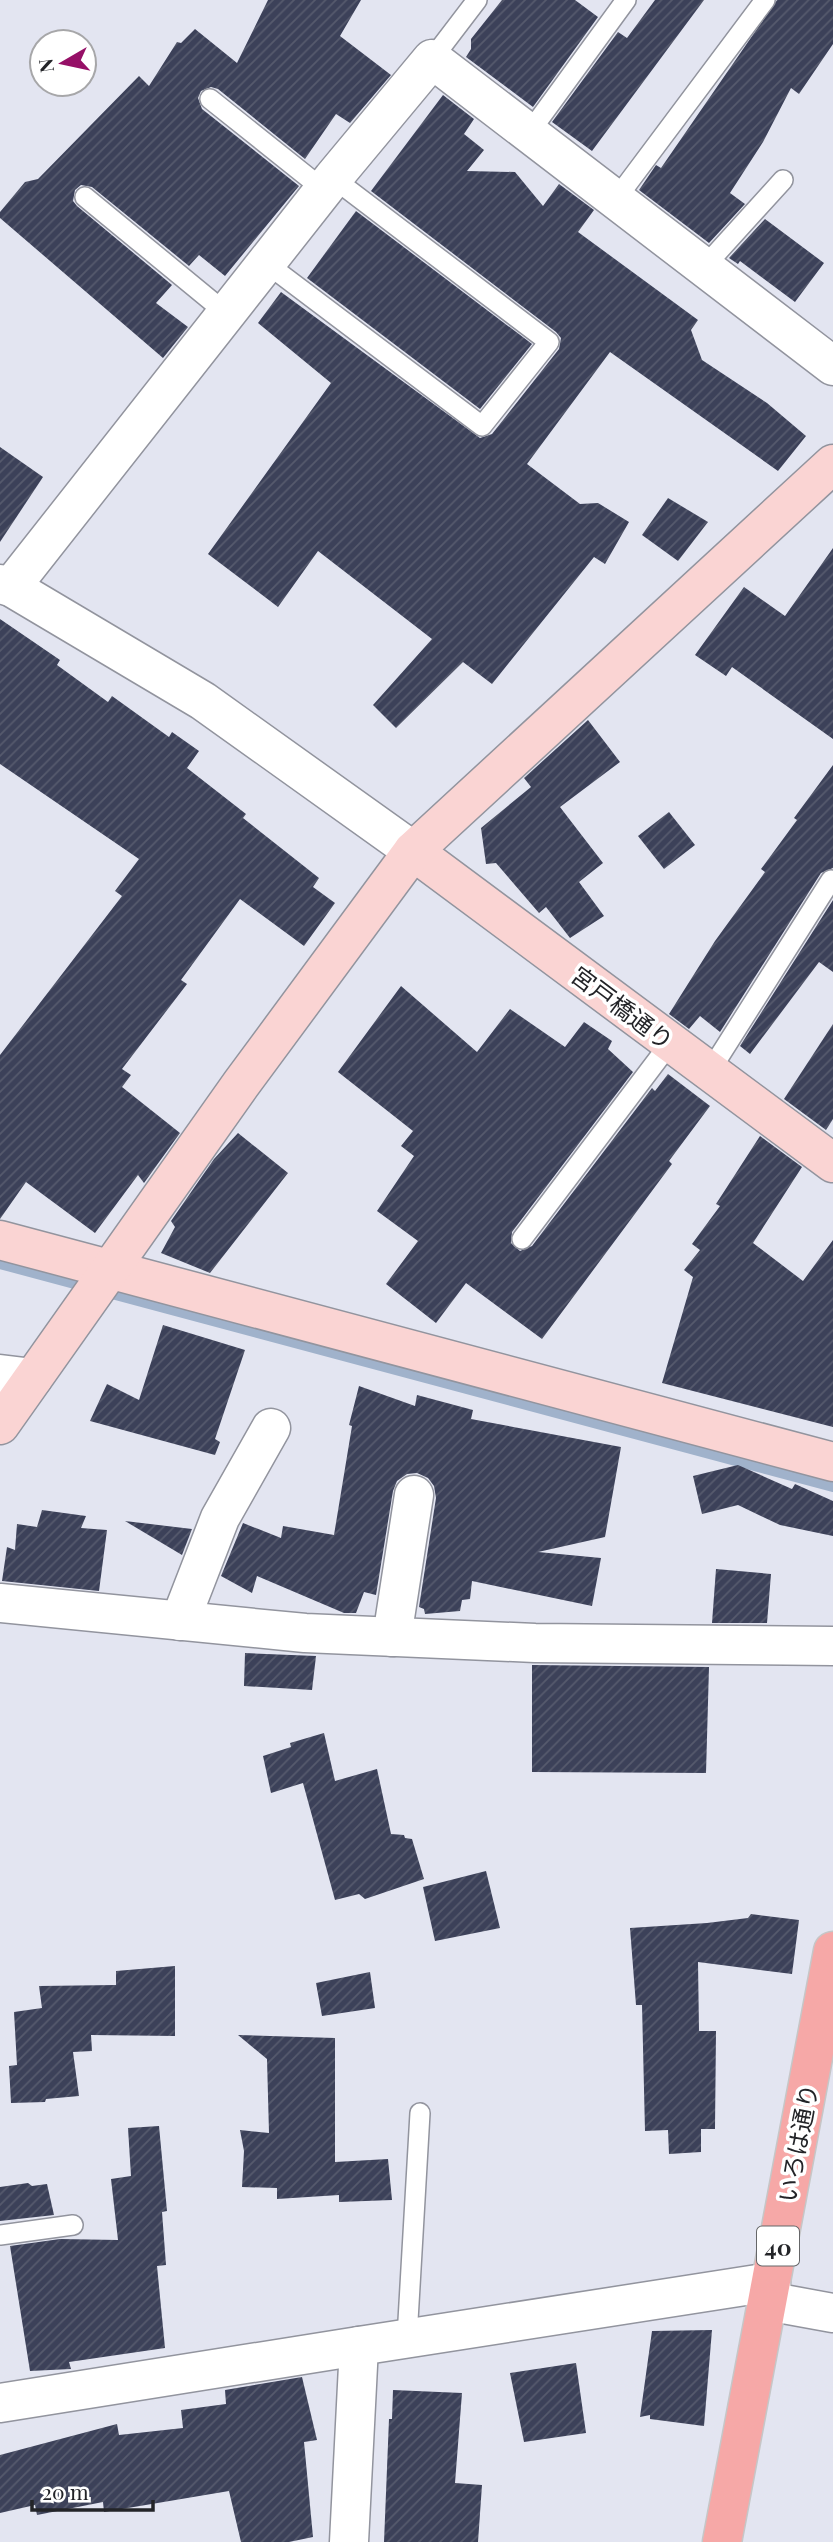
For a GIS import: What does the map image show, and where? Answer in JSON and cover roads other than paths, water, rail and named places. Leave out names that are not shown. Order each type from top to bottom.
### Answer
[{"type":"main road","name":"いろは通り","points":[[722,2542],[833,1951]]},
{"type":"street","points":[[413,851],[204,701],[5,585],[432,59],[833,366]]},
{"type":"street","points":[[0,1425],[17,1376],[80,1311],[241,1084],[413,851],[833,464]]},
{"type":"street","name":"宮戸橋通り","points":[[413,851],[833,1163]]},
{"type":"street","points":[[0,1240],[833,1462]]},
{"type":"street","points":[[180,1620],[220,1518],[271,1428]]},
{"type":"street","points":[[392,1637],[414,1495]]},
{"type":"street","points":[[0,1603],[304,1633],[535,1643],[833,1646]]},
{"type":"street","points":[[0,2403],[407,2338],[769,2291],[833,2313]]},
{"type":"street","points":[[349,2542],[359,2346]]},
{"type":"lane","points":[[432,59],[477,0]]},
{"type":"lane","points":[[529,133],[626,0]]},
{"type":"lane","points":[[616,199],[765,0]]},
{"type":"lane","points":[[210,99],[549,342],[482,426],[266,262]]},
{"type":"lane","points":[[704,267],[783,180]]},
{"type":"lane","points":[[85,197],[226,313]]},
{"type":"lane","points":[[710,1070],[831,880]]},
{"type":"lane","points":[[522,1239],[671,1042]]},
{"type":"lane","points":[[407,2338],[420,2113]]},
{"type":"lane","points":[[0,2235],[73,2225]]},
{"type":"waterway","points":[[0,1263],[833,1486]]}]
